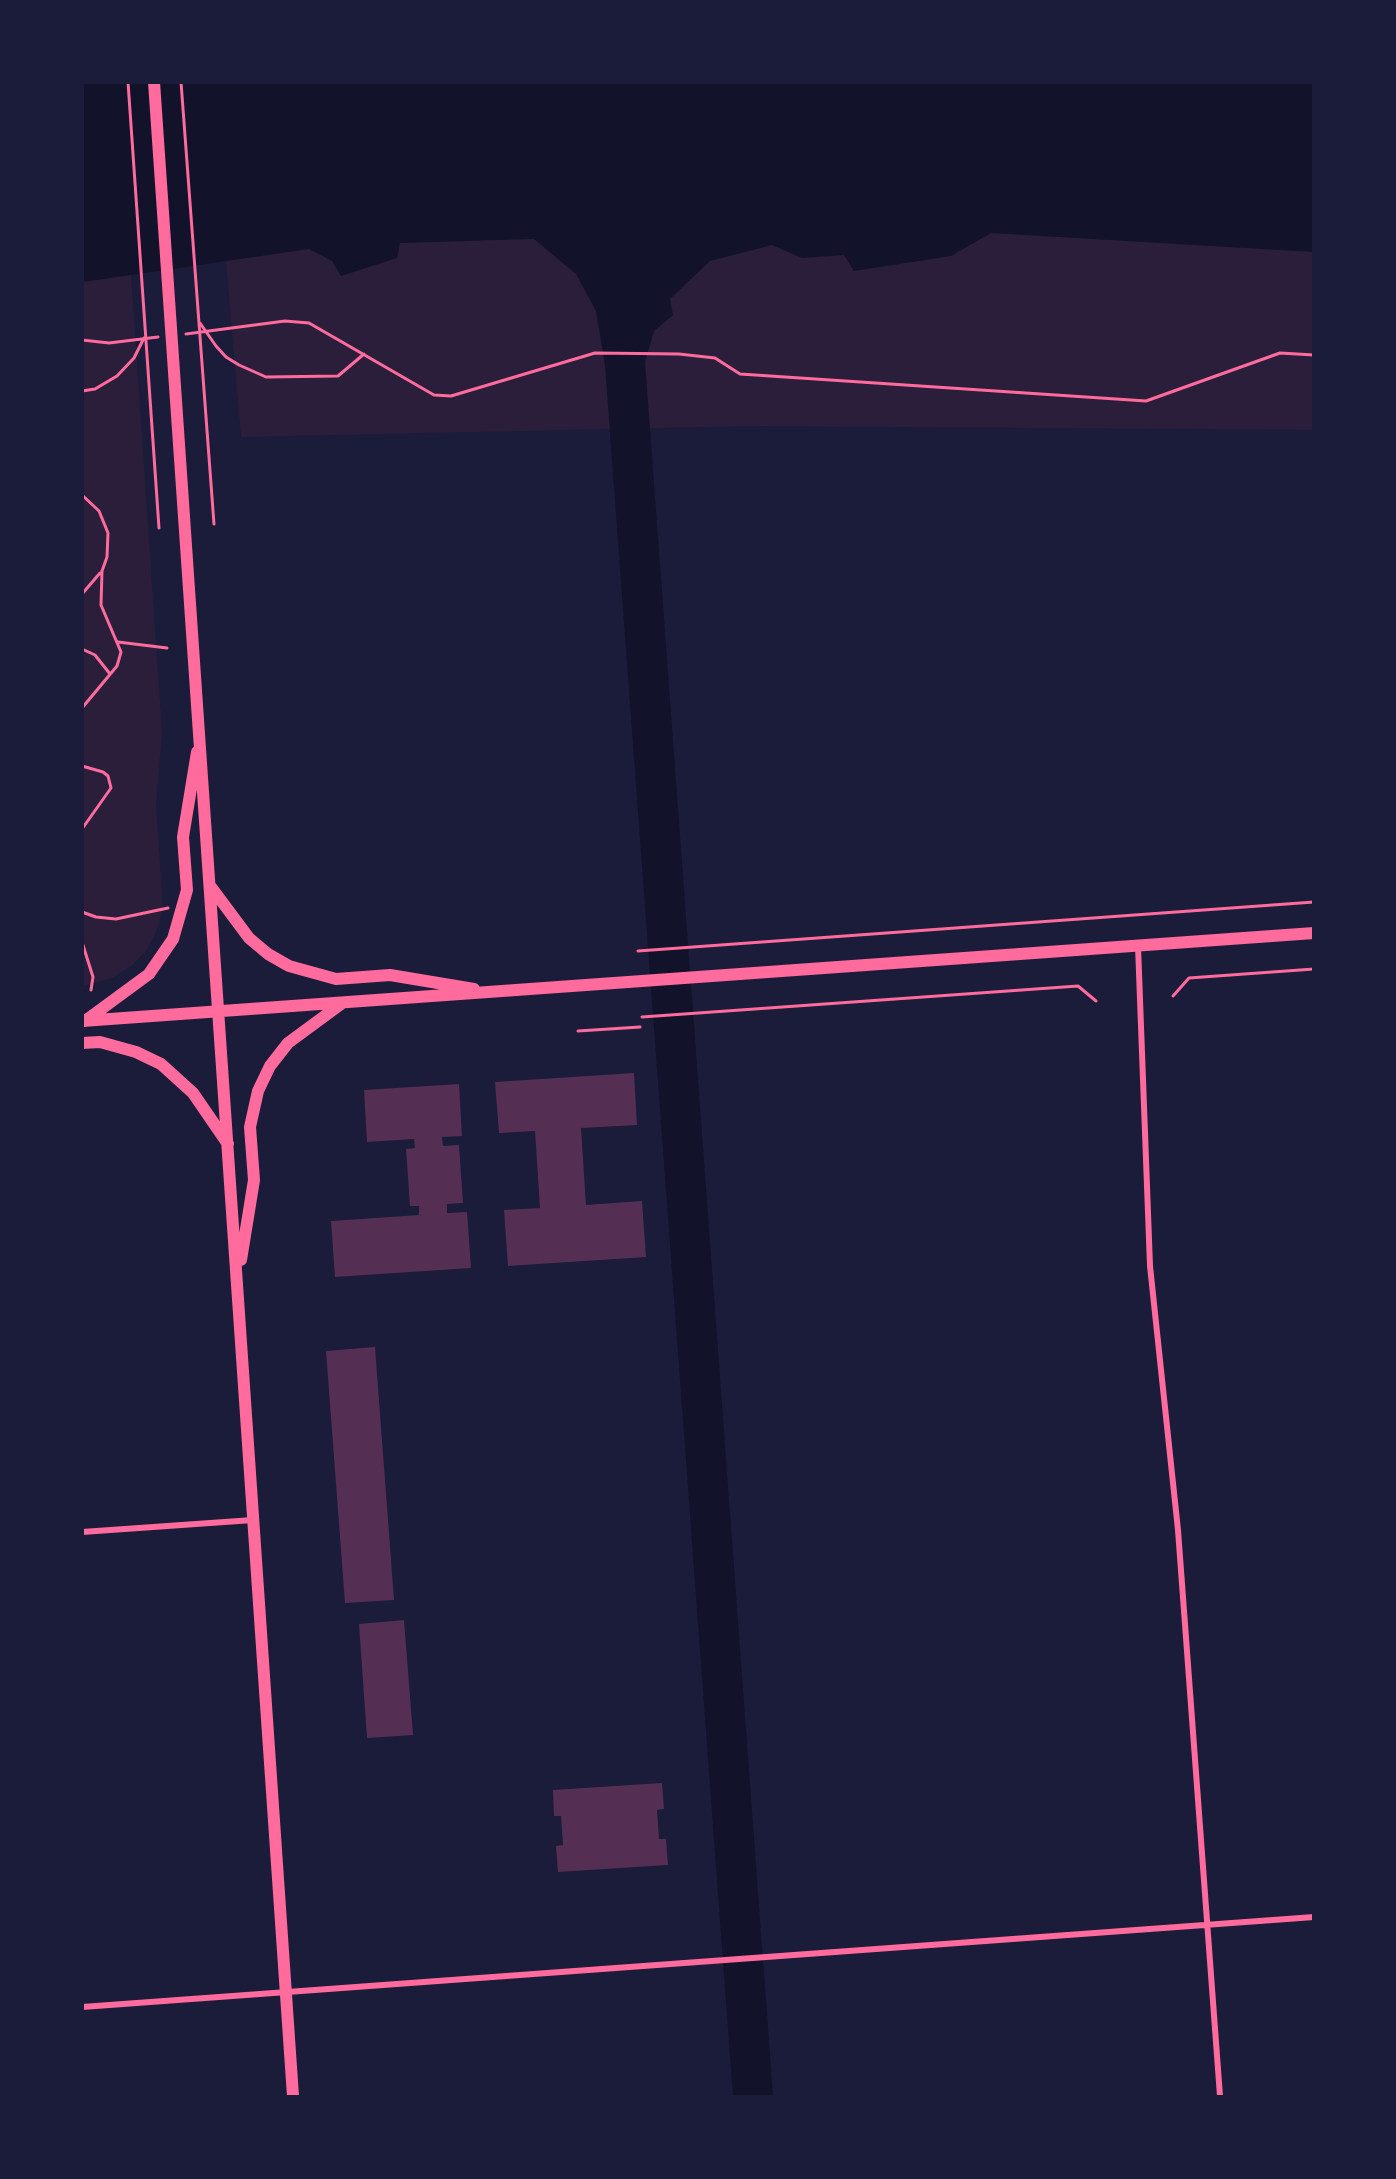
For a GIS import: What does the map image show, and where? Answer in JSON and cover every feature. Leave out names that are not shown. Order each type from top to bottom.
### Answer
[{"type":"main road","points":[[154,82],[293,2097]]},
{"type":"main road","points":[[83,1021],[149,974],[173,939],[187,890],[183,837],[200,733]]},
{"type":"main road","points":[[211,887],[253,942],[278,961],[300,970],[336,979],[390,975],[492,992]]},
{"type":"main road","points":[[83,1021],[1314,933]]},
{"type":"main road","points":[[237,1282],[254,1180],[250,1127],[258,1091],[270,1066],[288,1043],[342,1003]]},
{"type":"main road","points":[[82,1043],[100,1042],[136,1052],[161,1064],[193,1093],[228,1144]]},
{"type":"street","points":[[1138,945],[1150,1266],[1178,1530],[1220,2097]]},
{"type":"street","points":[[82,1532],[253,1520]]},
{"type":"street","points":[[82,2007],[1314,1917]]},
{"type":"path","points":[[128,82],[159,528]]},
{"type":"path","points":[[181,82],[214,524]]},
{"type":"path","points":[[199,321],[216,346],[239,365],[266,377],[338,376],[364,354]]},
{"type":"path","points":[[176,335],[297,321],[320,327],[434,395],[452,396],[595,353],[679,354],[715,358],[740,374],[1146,401],[1280,353],[1314,355]]},
{"type":"path","points":[[82,391],[95,388],[117,376],[134,358],[146,335]]},
{"type":"path","points":[[82,340],[109,343],[164,336]]},
{"type":"path","points":[[82,495],[99,511],[108,533],[107,556],[102,571],[101,605],[109,628],[118,642],[120,659],[82,708]]},
{"type":"path","points":[[82,594],[102,571]]},
{"type":"path","points":[[118,642],[167,648]]},
{"type":"path","points":[[82,649],[95,655],[110,674]]},
{"type":"path","points":[[82,766],[104,772],[111,782],[111,788],[110,794],[82,828]]},
{"type":"path","points":[[638,951],[1314,902]]},
{"type":"path","points":[[82,912],[96,917],[116,919],[168,908]]},
{"type":"path","points":[[82,942],[93,977],[91,990]]},
{"type":"path","points":[[1173,996],[1189,978],[1314,969]]},
{"type":"path","points":[[642,1017],[1078,986],[1096,1001]]},
{"type":"path","points":[[578,1031],[640,1027]]},
{"type":"shaded area","points":[[82,83],[1313,83],[1313,252],[991,233],[951,256],[854,271],[844,255],[802,258],[772,245],[710,261],[670,299],[673,315],[654,331],[645,362],[773,2096],[733,2096],[605,365],[596,311],[576,274],[534,239],[400,243],[397,258],[341,276],[332,261],[309,249],[83,282]]},
{"type":"shaded area","points":[[83,83],[1313,83],[1313,430],[753,426],[241,437],[226,261],[131,275],[162,731],[156,804],[163,907],[157,930],[147,950],[131,966],[112,978],[83,986]]},
{"type":"building","points":[[634,1073],[637,1125],[581,1128],[586,1205],[642,1201],[646,1257],[508,1266],[504,1210],[540,1208],[535,1131],[499,1133],[495,1082]]},
{"type":"building","points":[[459,1084],[462,1136],[442,1137],[443,1146],[459,1145],[463,1203],[447,1204],[447,1213],[467,1212],[471,1268],[335,1277],[331,1221],[419,1215],[419,1206],[410,1206],[406,1149],[415,1148],[414,1139],[367,1142],[364,1090]]},
{"type":"building","points":[[375,1347],[394,1600],[345,1603],[326,1351]]},
{"type":"building","points":[[404,1620],[413,1735],[367,1738],[359,1624]]},
{"type":"building","points":[[662,1783],[664,1809],[657,1810],[659,1839],[666,1839],[668,1865],[558,1872],[556,1846],[563,1845],[561,1816],[554,1816],[553,1790]]}]
